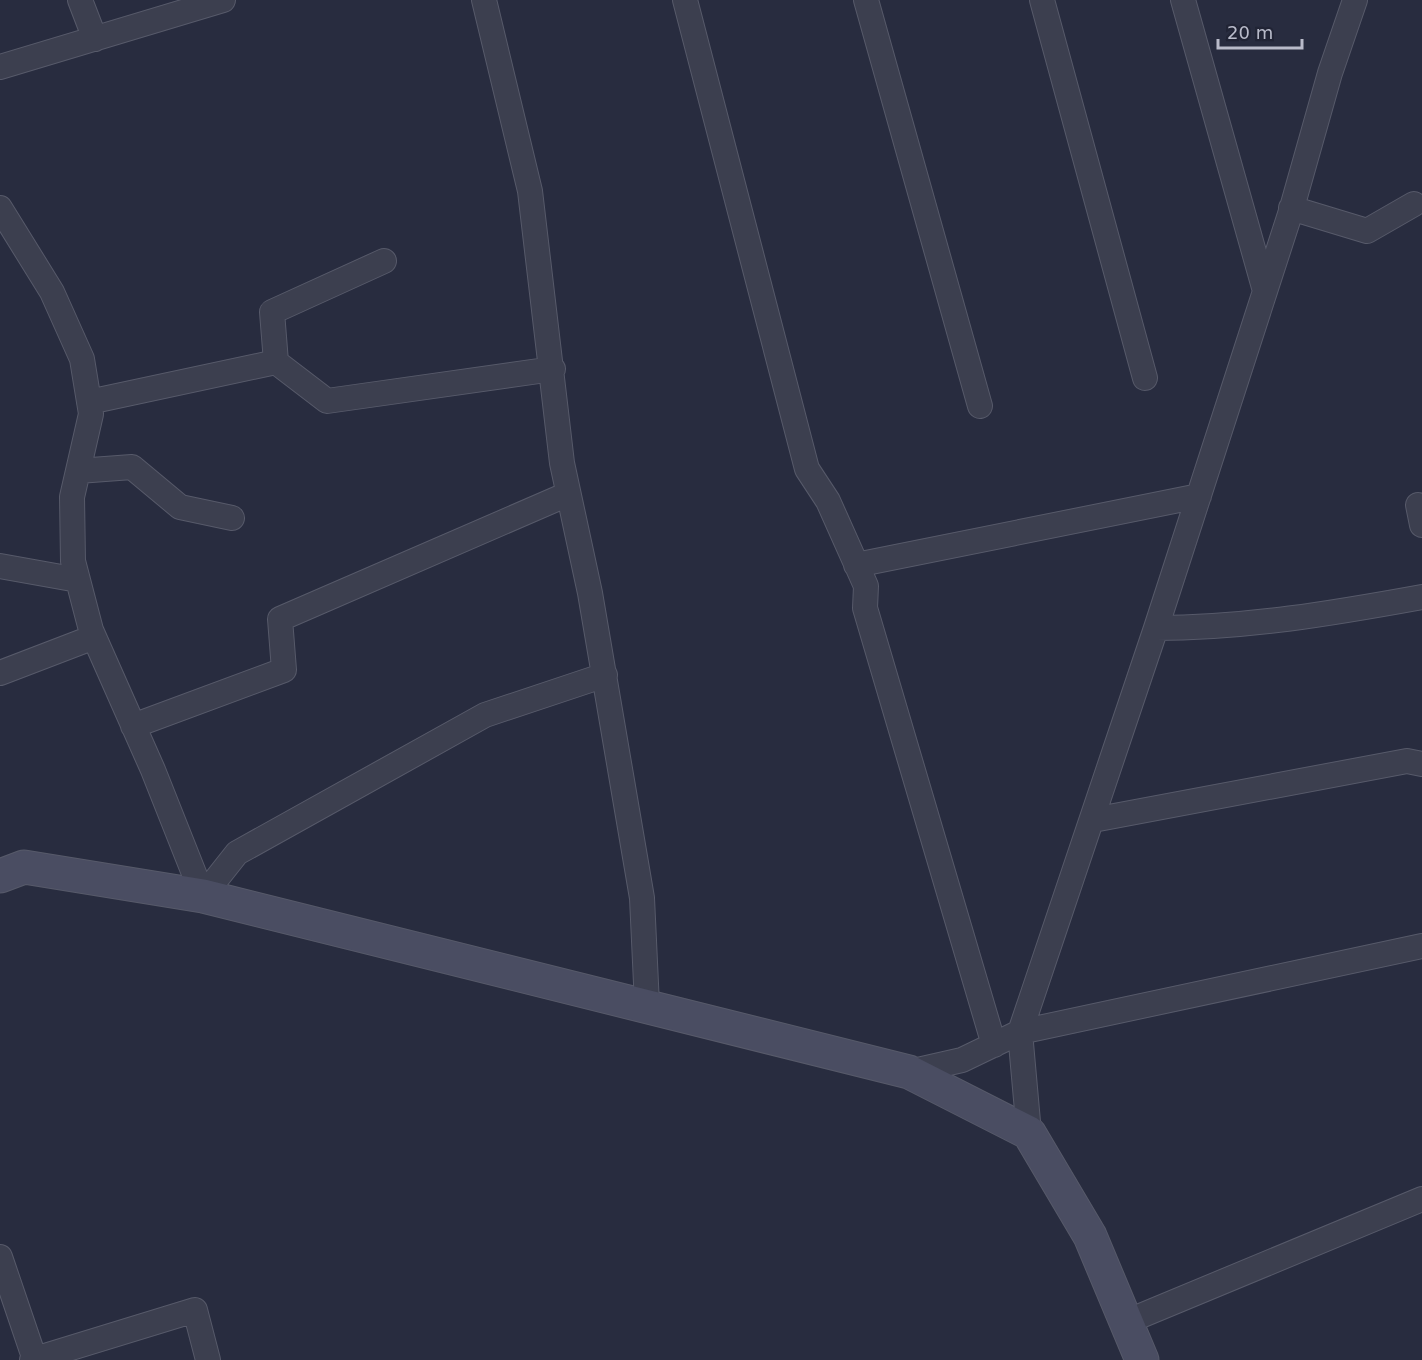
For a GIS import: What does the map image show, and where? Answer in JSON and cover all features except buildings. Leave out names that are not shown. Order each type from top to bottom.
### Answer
[{"type":"main road","points":[[0,876],[24,867],[203,896],[413,951],[647,1005],[909,1072],[1029,1133],[1090,1236],[1142,1360]]},
{"type":"street","points":[[80,0],[95,39]]},
{"type":"street","points":[[0,67],[224,0]]},
{"type":"street","points":[[484,0],[530,191],[553,369],[562,462],[604,675],[642,898],[647,1005]]},
{"type":"street","points":[[685,0],[807,469],[828,501],[866,586],[865,609],[994,1045]]},
{"type":"street","points":[[866,0],[980,406]]},
{"type":"street","points":[[1042,0],[1145,378]]},
{"type":"street","points":[[1183,0],[1265,291]]},
{"type":"street","points":[[1029,1133],[1020,1032],[1093,820],[1360,2]]},
{"type":"street","points":[[1291,208],[1367,231],[1414,204]]},
{"type":"street","points":[[0,208],[52,292],[82,359],[91,414],[72,497],[73,561],[94,637],[134,726],[203,896],[237,853],[485,715],[604,675]]},
{"type":"street","points":[[384,261],[272,312],[276,362],[327,401],[553,369]]},
{"type":"street","points":[[89,402],[276,362]]},
{"type":"street","points":[[78,471],[132,467],[180,507],[232,518]]},
{"type":"street","points":[[134,726],[284,670],[280,619],[568,494]]},
{"type":"street","points":[[856,565],[1198,496]]},
{"type":"street","points":[[0,566],[78,580]]},
{"type":"street","points":[[1156,627],[1207,628],[1322,614],[1422,597]]},
{"type":"street","points":[[0,673],[94,637]]},
{"type":"street","points":[[1093,820],[1407,761],[1422,764]]},
{"type":"street","points":[[909,1072],[962,1060],[1020,1032],[1422,946]]},
{"type":"street","points":[[1126,1322],[1422,1199]]},
{"type":"street","points":[[0,1257],[34,1360],[195,1310],[208,1360]]}]
